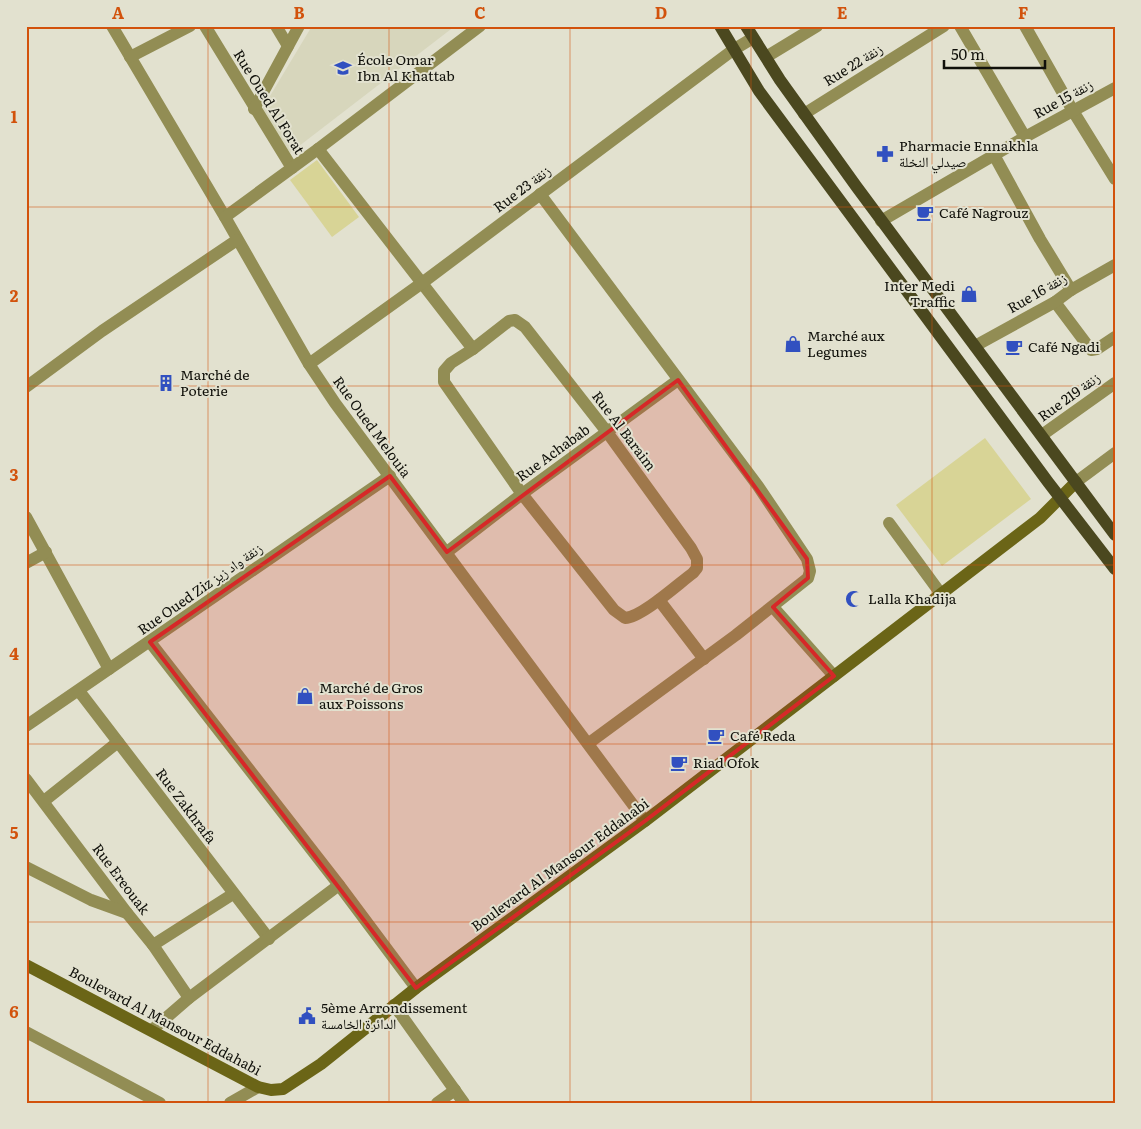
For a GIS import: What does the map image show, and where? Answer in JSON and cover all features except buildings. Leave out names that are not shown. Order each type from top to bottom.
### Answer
[{"type":"main road","points":[[720,26],[759,91],[1115,569]]},
{"type":"main road","points":[[746,26],[804,114],[1115,535]]},
{"type":"main road","name":"Boulevard Al Mansour Eddahabi","points":[[26,965],[258,1087],[271,1090],[284,1089],[328,1060],[416,988],[645,821],[1040,518],[1076,482]]},
{"type":"street","name":"Rue Oued Melouia","points":[[112,26],[225,217],[308,364],[645,821]]},
{"type":"street","points":[[130,57],[190,26]]},
{"type":"street","name":"Rue Oued Al Forat","points":[[205,26],[254,109],[292,168]]},
{"type":"street","points":[[276,26],[288,46]]},
{"type":"street","points":[[254,109],[299,26]]},
{"type":"street","points":[[225,217],[318,150],[480,26]]},
{"type":"street","points":[[766,57],[817,26]]},
{"type":"street","name":"Rue 22 زنقة","points":[[804,114],[944,26]]},
{"type":"street","points":[[960,26],[1024,137]]},
{"type":"street","points":[[1025,26],[1115,180]]},
{"type":"street","name":"Rue 23 زنقة","points":[[308,364],[422,282],[733,50],[753,38]]},
{"type":"street","name":"Rue 15 زنقة","points":[[882,221],[1024,137],[1115,88]]},
{"type":"street","points":[[318,150],[473,349]]},
{"type":"street","points":[[994,155],[1040,239],[1071,290]]},
{"type":"street","points":[[540,194],[758,486],[807,559],[810,570],[808,578],[773,606],[589,743]]},
{"type":"street","points":[[26,387],[102,332],[237,240]]},
{"type":"street","name":"Rue 16 زنقة","points":[[975,346],[1055,302],[1071,290],[1115,265]]},
{"type":"street","points":[[1055,302],[1090,350],[1096,350],[1115,337]]},
{"type":"street","name":"Rue Al Baraim","points":[[515,320],[520,322],[607,432],[697,559],[697,568],[693,573],[659,600],[631,618],[625,618],[619,614],[522,494],[444,382],[444,371],[509,321],[515,320]]},
{"type":"street","name":"Rue Achabab","points":[[447,552],[522,494],[678,380]]},
{"type":"street","name":"Rue 219 زنقة","points":[[1042,436],[1115,383]]},
{"type":"street","points":[[1076,482],[1115,453]]},
{"type":"street","name":"Rue Oued Ziz زنقة واد زيز","points":[[26,726],[390,476]]},
{"type":"street","points":[[26,517],[109,669]]},
{"type":"street","points":[[888,522],[941,594]]},
{"type":"street","points":[[26,563],[46,552]]},
{"type":"street","points":[[659,600],[704,659]]},
{"type":"street","points":[[773,606],[834,676]]},
{"type":"street","points":[[150,642],[416,988]]},
{"type":"street","name":"Rue Zakhrafa","points":[[79,691],[269,939]]},
{"type":"street","points":[[44,801],[118,742]]},
{"type":"street","name":"Rue Ereouak","points":[[26,779],[153,945],[190,998]]},
{"type":"street","points":[[26,867],[91,900],[127,913]]},
{"type":"street","points":[[152,1030],[190,998],[339,886]]},
{"type":"street","points":[[153,945],[233,894]]},
{"type":"street","points":[[394,1005],[464,1103]]},
{"type":"street","points":[[26,1032],[160,1103]]},
{"type":"street","points":[[238,1101],[258,1087]]},
{"type":"street","points":[[437,1103],[454,1090]]},
{"type":"highlighted area","points":[[678,380],[807,559],[808,578],[773,607],[834,676],[645,821],[416,988],[150,642],[390,476],[447,552]]},
{"type":"shaded area","name":"École Omar Ibn Al Khattab","points":[[312,26],[455,26],[290,153],[261,111]]},
{"type":"shaded area","points":[[317,160],[359,217],[332,237],[290,180]]},
{"type":"shaded area","points":[[985,438],[1031,499],[942,566],[896,505]]},
{"type":"place","name":"École Omar Ibn Al Khattab","points":[[343,68]]},
{"type":"place","name":"Pharmacie Ennakhla صيدلي النخلة","points":[[885,154]]},
{"type":"place","name":"Café Nagrouz","points":[[925,213]]},
{"type":"place","name":"Inter Medi Traffic","points":[[969,294]]},
{"type":"place","name":"Marché aux Legumes","points":[[793,344]]},
{"type":"place","name":"Café Ngadi","points":[[1014,347]]},
{"type":"place","name":"Marché de Poterie","points":[[166,383]]},
{"type":"place","name":"Lalla Khadija","points":[[854,599]]},
{"type":"place","name":"Marché de Gros aux Poissons","points":[[305,696]]},
{"type":"place","name":"Café Reda","points":[[716,736]]},
{"type":"place","name":"Riad Ofok","points":[[679,763]]},
{"type":"place","name":"5ème Arrondissement الدائرة الخامسة","points":[[307,1016]]}]
